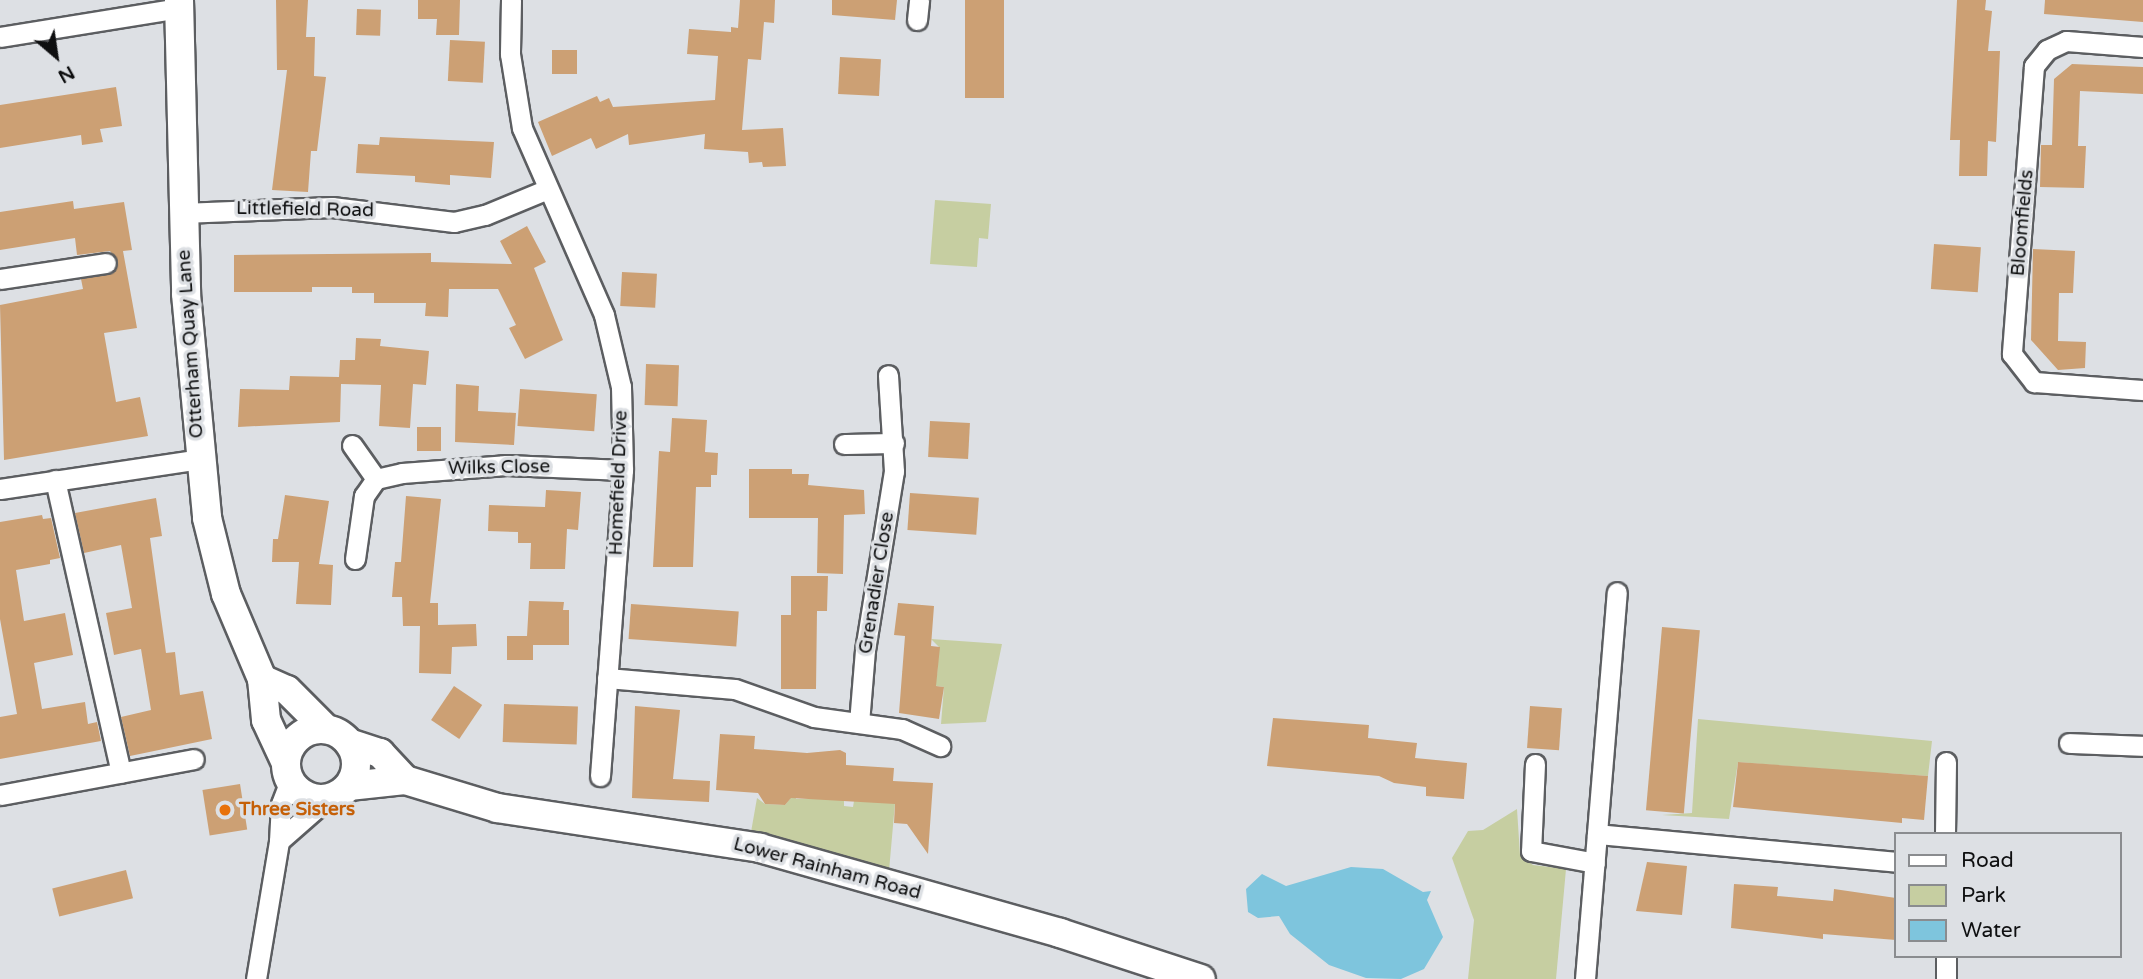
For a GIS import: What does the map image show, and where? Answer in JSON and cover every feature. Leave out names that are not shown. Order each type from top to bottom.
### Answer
[{"type":"street","name":"Homefield Drive","points":[[511,0],[514,93],[523,128],[610,335],[621,387],[623,470],[600,776]]},
{"type":"street","points":[[0,37],[179,4]]},
{"type":"street","name":"Otterham Quay Lane","points":[[179,4],[182,213],[200,459],[217,567],[262,679],[265,720],[288,772]]},
{"type":"street","name":"Bloomfields","points":[[2143,47],[2066,41],[2047,50],[2034,66],[2012,355],[2034,382],[2143,390]]},
{"type":"street","name":"Littlefield Road","points":[[182,213],[332,207],[454,222],[485,215],[548,189]]},
{"type":"street","points":[[0,279],[106,263]]},
{"type":"street","name":"Grenadier Close","points":[[859,723],[872,598],[887,529],[894,443],[888,375]]},
{"type":"street","points":[[844,444],[894,443]]},
{"type":"street","points":[[352,445],[376,479],[364,496],[355,559]]},
{"type":"street","points":[[0,489],[200,459]]},
{"type":"street","name":"Wilks Close","points":[[376,479],[402,472],[507,465],[623,470]]},
{"type":"street","points":[[55,480],[121,773]]},
{"type":"street","points":[[1585,979],[1618,592]]},
{"type":"street","points":[[607,678],[726,687],[814,717],[902,729],[940,746]]},
{"type":"street","points":[[262,679],[287,690],[338,736],[357,764],[338,793],[279,841]]},
{"type":"street","points":[[256,979],[279,841],[281,804],[298,737],[338,736],[380,753],[405,780]]},
{"type":"street","points":[[2069,743],[2143,746]]},
{"type":"street","points":[[0,794],[194,758]]},
{"type":"street","points":[[1945,832],[1946,762]]},
{"type":"street","points":[[1535,764],[1531,851],[1595,863]]},
{"type":"street","points":[[288,772],[305,796],[338,793]]},
{"type":"street","name":"Lower Rainham Road","points":[[338,793],[405,780],[496,807],[789,855],[1201,979]]},
{"type":"street","points":[[1597,834],[1895,862]]},
{"type":"street","points":[[1946,958],[1946,979]]},
{"type":"green space","points":[[935,200],[991,204],[988,239],[979,238],[977,267],[930,264]]},
{"type":"green space","points":[[931,639],[1002,644],[986,722],[941,724],[944,687],[904,681],[907,676],[902,671],[937,675],[939,647]]},
{"type":"green space","points":[[1698,719],[1932,741],[1928,776],[1886,773],[1882,821],[1825,769],[1738,762],[1729,819],[1662,815],[1692,813]]},
{"type":"green space","points":[[792,776],[796,799],[808,799],[809,788],[844,790],[844,806],[853,807],[854,801],[895,803],[889,871],[751,832],[757,798],[765,804],[785,805],[790,799]]},
{"type":"green space","points":[[1517,809],[1520,855],[1533,865],[1566,869],[1556,979],[1468,979],[1474,920],[1452,858],[1468,831],[1483,830]]},
{"type":"water","points":[[1351,867],[1383,869],[1423,892],[1431,891],[1427,900],[1443,937],[1424,969],[1401,979],[1366,978],[1329,965],[1290,934],[1279,916],[1258,918],[1248,912],[1246,889],[1262,874],[1286,886]]},
{"type":"building","points":[[276,0],[308,0],[306,37],[315,37],[314,76],[326,77],[317,151],[311,151],[308,192],[272,190],[287,70],[277,70]]},
{"type":"building","points":[[418,0],[460,0],[459,35],[436,35],[437,19],[418,19]]},
{"type":"building","points":[[740,0],[775,0],[774,23],[764,22],[761,60],[748,59],[742,130],[783,128],[786,166],[763,167],[762,162],[749,163],[748,152],[704,149],[705,134],[629,145],[628,134],[596,149],[591,138],[552,156],[538,122],[597,96],[600,102],[609,98],[613,107],[715,100],[718,56],[687,54],[689,29],[731,32],[731,27],[738,28]]},
{"type":"building","points":[[832,0],[897,0],[895,20],[832,15]]},
{"type":"building","points":[[965,0],[1004,0],[1004,98],[965,98]]},
{"type":"building","points":[[1957,0],[1986,0],[1985,10],[1992,11],[1988,51],[2000,51],[1996,142],[1988,141],[1987,176],[1959,176],[1960,140],[1950,140]]},
{"type":"building","points":[[2045,0],[2143,0],[2143,22],[2044,14]]},
{"type":"building","points":[[357,9],[381,10],[380,36],[356,35]]},
{"type":"building","points":[[450,40],[485,42],[483,83],[448,81]]},
{"type":"building","points":[[552,50],[577,50],[577,74],[552,74]]},
{"type":"building","points":[[840,57],[881,59],[879,96],[838,94]]},
{"type":"building","points":[[2072,64],[2143,67],[2143,94],[2080,91],[2078,146],[2086,146],[2084,188],[2040,187],[2041,145],[2052,145],[2054,79]]},
{"type":"building","points":[[116,87],[122,126],[100,129],[103,142],[82,145],[81,135],[0,148],[0,105]]},
{"type":"building","points":[[380,137],[494,142],[491,178],[450,175],[450,185],[415,182],[415,176],[356,173],[358,144],[379,145]]},
{"type":"building","points":[[73,201],[74,209],[124,202],[132,250],[123,251],[137,328],[104,333],[116,402],[140,397],[148,436],[4,460],[0,305],[83,289],[81,279],[113,273],[118,262],[110,251],[77,255],[75,238],[0,250],[0,212]]},
{"type":"building","points":[[527,226],[546,262],[534,268],[563,340],[525,359],[509,328],[516,325],[498,289],[449,289],[448,317],[425,316],[426,303],[374,303],[374,293],[352,293],[352,287],[312,287],[312,292],[234,292],[234,255],[431,253],[431,262],[512,264],[500,241]]},
{"type":"building","points":[[1934,244],[1981,247],[1978,292],[1931,289]]},
{"type":"building","points":[[2033,249],[2075,251],[2073,293],[2059,293],[2058,341],[2086,342],[2085,368],[2058,370],[2031,340]]},
{"type":"building","points":[[622,272],[657,274],[655,308],[620,306]]},
{"type":"building","points":[[356,338],[381,339],[380,346],[429,351],[426,385],[413,384],[410,428],[379,426],[381,385],[341,384],[340,422],[238,427],[240,389],[289,390],[290,376],[339,377],[340,360],[355,360]]},
{"type":"building","points":[[646,364],[679,365],[678,406],[645,405]]},
{"type":"building","points":[[456,384],[479,386],[478,411],[516,413],[514,445],[455,442]]},
{"type":"building","points":[[520,389],[597,394],[594,431],[517,426]]},
{"type":"building","points":[[672,418],[707,420],[705,452],[718,453],[717,475],[711,475],[711,487],[696,487],[693,567],[653,567],[659,451],[670,452]]},
{"type":"building","points":[[930,421],[970,423],[968,459],[928,457]]},
{"type":"building","points":[[417,427],[441,427],[441,451],[417,451]]},
{"type":"building","points":[[749,469],[792,469],[792,474],[809,474],[808,485],[864,490],[865,514],[844,515],[843,574],[817,573],[818,518],[749,518]]},
{"type":"building","points":[[546,490],[581,492],[578,530],[567,529],[565,569],[530,569],[531,543],[518,543],[518,532],[488,531],[489,505],[545,507]]},
{"type":"building","points":[[910,493],[979,498],[976,535],[907,530]]},
{"type":"building","points":[[285,495],[329,501],[319,564],[333,565],[331,605],[296,604],[299,562],[272,562],[273,539],[278,539]]},
{"type":"building","points":[[406,496],[441,499],[430,603],[438,603],[438,625],[476,624],[477,646],[452,647],[451,674],[419,673],[420,626],[403,626],[402,597],[392,597],[395,562],[401,562]]},
{"type":"building","points":[[156,498],[162,536],[150,538],[166,653],[175,652],[180,695],[203,691],[212,739],[130,756],[121,717],[151,710],[141,649],[114,655],[106,613],[132,608],[121,545],[84,553],[75,513]]},
{"type":"building","points":[[42,515],[43,519],[51,518],[60,558],[50,560],[50,564],[16,570],[24,621],[65,613],[73,655],[34,663],[42,709],[85,702],[88,724],[97,722],[101,741],[0,759],[0,717],[17,714],[0,619],[0,522]]},
{"type":"building","points":[[791,576],[828,576],[827,611],[817,611],[816,689],[781,689],[781,615],[791,615]]},
{"type":"building","points":[[529,601],[564,602],[563,610],[569,610],[569,645],[533,645],[533,660],[507,660],[507,636],[527,636]]},
{"type":"building","points":[[898,603],[934,606],[931,646],[940,647],[936,686],[944,687],[939,719],[899,713],[905,636],[894,635]]},
{"type":"building","points":[[631,604],[739,612],[736,646],[629,639]]},
{"type":"building","points":[[1662,627],[1700,630],[1684,814],[1646,810]]},
{"type":"building","points":[[454,686],[482,705],[459,739],[431,720]]},
{"type":"building","points":[[504,704],[578,707],[577,745],[503,742]]},
{"type":"building","points":[[635,706],[680,710],[673,779],[710,781],[709,802],[632,798]]},
{"type":"building","points":[[1530,706],[1562,708],[1559,750],[1527,748]]},
{"type":"building","points":[[1273,718],[1369,725],[1368,738],[1417,743],[1415,758],[1467,763],[1464,799],[1426,796],[1426,787],[1394,783],[1379,776],[1267,766]]},
{"type":"building","points":[[720,734],[755,736],[754,749],[807,753],[840,750],[846,753],[846,765],[894,768],[893,781],[933,783],[928,854],[907,824],[894,823],[895,804],[791,798],[785,805],[765,804],[758,793],[716,790]]},
{"type":"building","points":[[1738,762],[1928,776],[1924,820],[1902,818],[1902,823],[1733,807]]},
{"type":"building","name":"Three Sisters","points":[[240,784],[247,829],[210,835],[202,790]]},
{"type":"building","points":[[1647,862],[1687,866],[1682,915],[1636,911]]},
{"type":"building","points":[[126,870],[133,898],[59,917],[52,888]]},
{"type":"building","points":[[1734,884],[1778,887],[1777,896],[1833,901],[1834,889],[1895,898],[1895,940],[1823,934],[1823,939],[1731,928]]},
{"type":"place","name":"Three Sisters","points":[[225,810]]}]
